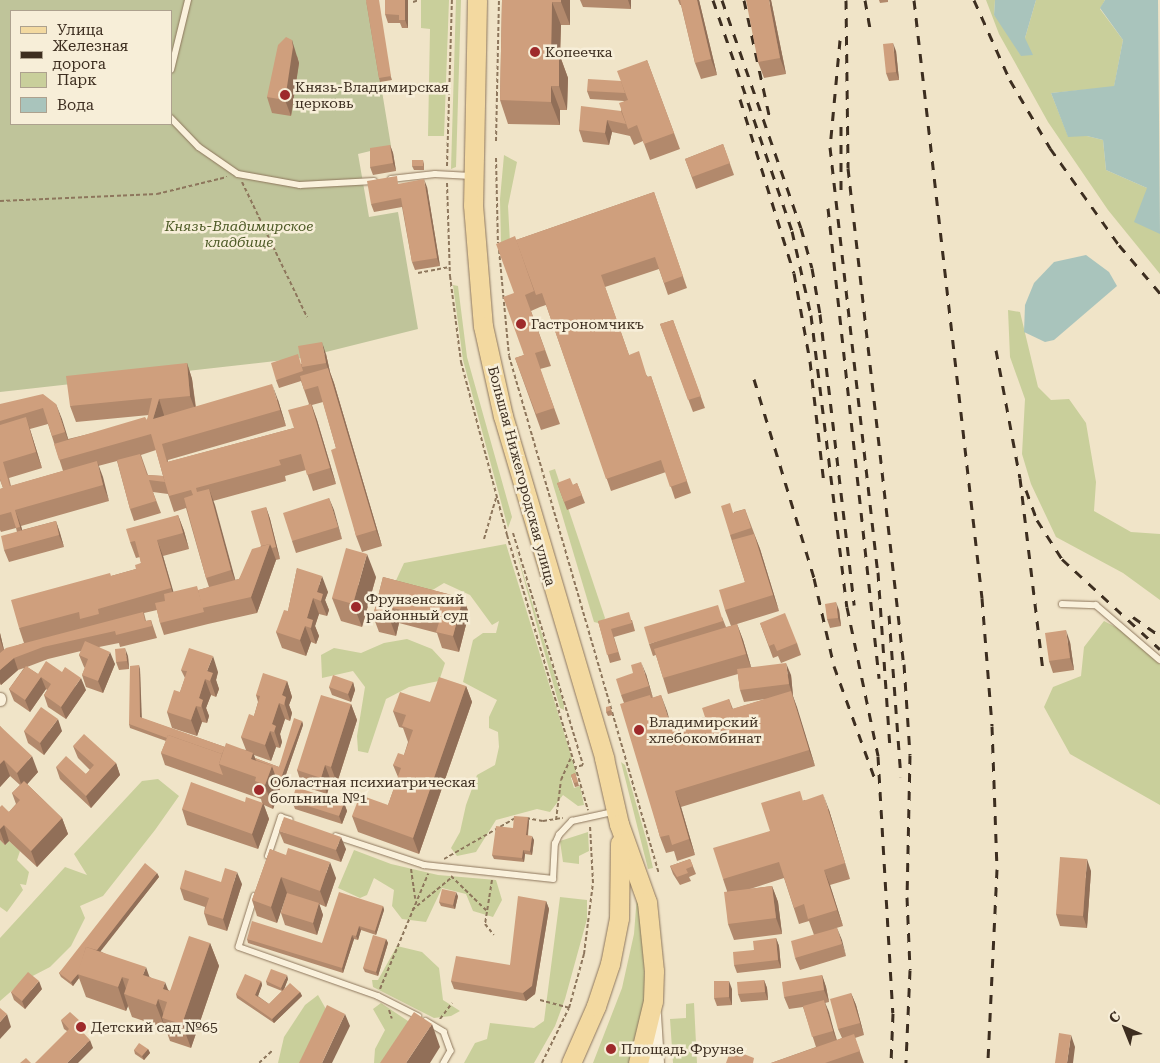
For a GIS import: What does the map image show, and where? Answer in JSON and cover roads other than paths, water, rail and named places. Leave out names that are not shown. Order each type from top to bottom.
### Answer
[{"type":"main road","name":"Большая Нижегородская улица","points":[[477,0],[473,176],[476,272],[482,326],[503,416],[604,758],[617,818],[647,902],[654,971],[653,1001],[638,1063]]},
{"type":"main road","name":"Большая Нижегородская улица","points":[[571,1063],[596,1006],[619,918],[622,880],[617,818]]},
{"type":"main road","points":[[653,1001],[656,1063]]},
{"type":"lane","points":[[172,66],[188,0]]},
{"type":"lane","points":[[172,119],[199,147],[238,174],[300,185],[435,174],[473,176]]},
{"type":"lane","points":[[1062,604],[1096,605],[1160,660]]},
{"type":"lane","points":[[326,833],[410,862],[494,873],[553,878],[555,844],[559,835],[572,821],[589,816],[617,818]]},
{"type":"lane","points":[[266,864],[281,817],[299,823]]},
{"type":"lane","points":[[257,891],[239,947],[378,996],[435,1026],[444,1032],[450,1051],[444,1063]]},
{"type":"water","points":[[995,0],[1036,0],[1025,38],[1033,55],[1021,56],[994,15]]},
{"type":"water","points":[[1105,0],[1158,0],[1160,234],[1134,222],[1147,188],[1106,170],[1103,140],[1087,136],[1068,137],[1051,93],[1114,86],[1123,40],[1100,8]]},
{"type":"water","points":[[1086,255],[1109,272],[1117,286],[1054,340],[1045,342],[1024,332],[1025,305],[1034,283],[1054,262]]},
{"type":"railway","points":[[713,0],[792,231],[811,315],[847,607],[878,756],[893,1013],[891,1063]]},
{"type":"railway","points":[[722,0],[801,228],[812,268],[820,314],[854,605]]},
{"type":"railway","points":[[744,0],[769,115]]},
{"type":"railway","points":[[846,0],[848,168],[904,664],[910,755],[907,897],[910,970],[906,1063]]},
{"type":"railway","points":[[865,0],[870,28]]},
{"type":"railway","points":[[914,0],[982,598],[992,726],[997,869],[988,1063]]},
{"type":"railway","points":[[974,0],[1010,80],[1050,148],[1119,245],[1160,293]]},
{"type":"railway","points":[[840,40],[830,147],[878,572],[890,749]]},
{"type":"railway","points":[[740,99],[794,273],[810,361],[824,484]]},
{"type":"railway","points":[[841,118],[841,190]]},
{"type":"railway","points":[[828,208],[879,678]]},
{"type":"railway","points":[[996,350],[1020,478],[1043,670]]},
{"type":"railway","points":[[754,379],[814,578],[834,666],[875,779]]},
{"type":"railway","points":[[1026,490],[1037,520],[1062,559],[1160,649]]},
{"type":"railway","points":[[889,615],[901,777]]},
{"type":"railway","points":[[1133,617],[1160,636]]},
{"type":"place","name":"Копеечка","points":[[535,52]]},
{"type":"place","name":"Князь-Владимирская церковь","points":[[285,95]]},
{"type":"place","name":"Гастрономчикъ","points":[[521,324]]},
{"type":"place","name":"Фрунзенский районный суд","points":[[356,607]]},
{"type":"place","name":"Владимирский хлебокомбинат","points":[[639,730]]},
{"type":"place","name":"Областная психиатрическая больница №1","points":[[259,790]]},
{"type":"place","name":"Детский сад №65","points":[[81,1027]]},
{"type":"place","name":"Площадь Фрунзе","points":[[611,1049]]},
{"type":"park label","name":"Князь-Владимирское кладбище","points":[[239,234]]}]
